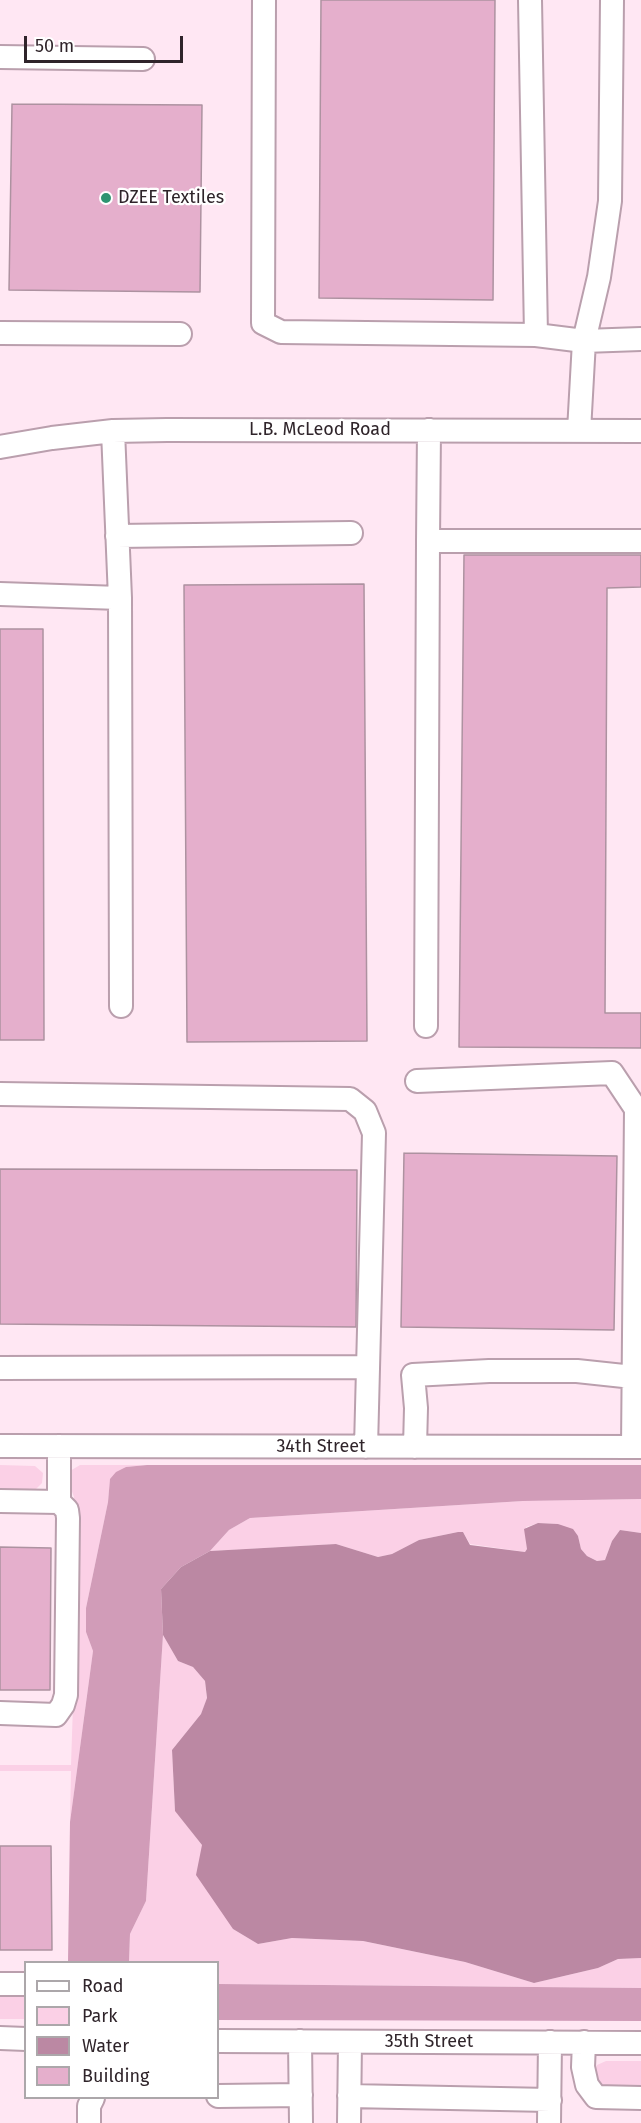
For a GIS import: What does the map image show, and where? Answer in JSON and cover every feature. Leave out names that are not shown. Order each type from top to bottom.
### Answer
[{"type":"street","points":[[264,0],[263,323],[281,332],[536,335],[584,340],[641,339]]},
{"type":"street","points":[[530,0],[536,335]]},
{"type":"street","points":[[579,431],[584,340],[599,277],[610,201],[612,0]]},
{"type":"street","points":[[0,57],[143,59]]},
{"type":"street","points":[[0,333],[180,334]]},
{"type":"street","points":[[426,1026],[429,430]]},
{"type":"street","points":[[113,431],[120,598],[121,1006]]},
{"type":"street","name":"L.B. McLeod Road","points":[[0,447],[113,431],[641,431]]},
{"type":"street","points":[[117,536],[351,533]]},
{"type":"street","points":[[428,541],[641,541]]},
{"type":"street","points":[[0,594],[120,598]]},
{"type":"street","points":[[417,1081],[612,1073],[636,1109],[633,1377],[637,1447]]},
{"type":"street","points":[[0,1094],[350,1099],[366,1111],[374,1133],[366,1447]]},
{"type":"street","points":[[0,1368],[367,1367]]},
{"type":"street","points":[[415,1446],[416,1408],[413,1375],[489,1371],[577,1371],[633,1377]]},
{"type":"street","name":"34th Street","points":[[0,1446],[637,1447]]},
{"type":"street","points":[[59,1446],[59,1502]]},
{"type":"street","points":[[0,1501],[59,1502],[67,1510],[68,1518],[66,1695],[63,1704],[56,1715],[0,1713]]},
{"type":"street","points":[[0,1984],[24,1984]]},
{"type":"street","points":[[0,2038],[24,2038]]},
{"type":"street","name":"35th Street","points":[[219,2041],[641,2043]]},
{"type":"street","points":[[300,2042],[301,2123]]},
{"type":"street","points":[[350,2042],[350,2123]]},
{"type":"street","points":[[549,2123],[550,2042]]},
{"type":"street","points":[[584,2042],[583,2067],[587,2085],[596,2097],[641,2098]]},
{"type":"street","points":[[219,2096],[301,2095]]},
{"type":"street","points":[[349,2096],[550,2100]]},
{"type":"street","points":[[89,2123],[89,2106],[92,2099]]},
{"type":"green space","points":[[0,1465],[35,1466],[43,1473],[42,1483],[34,1491],[0,1491]]},
{"type":"green space","points":[[80,1465],[147,1465],[126,1467],[110,1480],[108,1502],[86,1608],[86,1632],[93,1651],[70,1822],[71,1771],[0,1771],[0,1765],[71,1765],[75,1645],[74,1497],[69,1483],[70,1471]]},
{"type":"green space","points":[[641,1499],[641,1533],[620,1530],[612,1541],[605,1560],[597,1561],[587,1556],[581,1549],[578,1536],[558,1524],[539,1523],[526,1527],[527,1549],[525,1552],[470,1544],[463,1532],[419,1540],[392,1554],[378,1557],[336,1544],[210,1551],[229,1530],[250,1518],[523,1501]]},
{"type":"green space","points":[[163,1635],[178,1661],[193,1667],[205,1681],[207,1699],[201,1714],[172,1750],[175,1810],[202,1845],[233,1929],[258,1944],[292,1938],[363,1941],[465,1962],[534,1983],[598,1968],[618,1959],[641,1958],[641,1988],[219,1984],[219,1961],[129,1961],[130,1934],[146,1901]]},
{"type":"green space","points":[[0,1993],[24,1993],[24,2019],[0,2019]]},
{"type":"green space","points":[[606,2061],[641,2061],[641,2092],[603,2092],[593,2073],[597,2065]]},
{"type":"shaded area","points":[[147,1465],[641,1465],[641,1499],[523,1501],[250,1518],[229,1530],[210,1551],[181,1567],[161,1589],[163,1635],[146,1901],[130,1934],[129,1961],[68,1961],[70,1822],[93,1651],[86,1632],[86,1608],[108,1502],[110,1479],[116,1472],[126,1467]]},
{"type":"shaded area","points":[[219,1984],[641,1988],[641,2021],[219,2020]]},
{"type":"water","points":[[538,1523],[558,1524],[573,1529],[578,1536],[581,1549],[587,1556],[597,1561],[605,1560],[612,1541],[620,1530],[641,1533],[641,1958],[618,1959],[598,1968],[534,1983],[465,1962],[363,1941],[292,1938],[258,1944],[233,1929],[196,1875],[202,1845],[175,1811],[172,1750],[201,1714],[207,1698],[205,1681],[193,1667],[178,1661],[163,1635],[161,1589],[181,1567],[210,1551],[336,1544],[378,1557],[392,1554],[419,1540],[463,1532],[470,1545],[525,1552],[527,1549],[524,1529]]},
{"type":"building","points":[[321,0],[495,0],[493,300],[319,298]]},
{"type":"building","name":"DZEE Textiles","points":[[12,104],[202,105],[200,292],[9,290]]},
{"type":"building","points":[[464,555],[641,555],[641,587],[607,588],[605,1013],[641,1013],[641,1048],[459,1047]]},
{"type":"building","points":[[364,584],[367,1041],[187,1042],[184,585]]},
{"type":"building","points":[[0,629],[43,629],[44,1040],[0,1040]]},
{"type":"building","points":[[404,1153],[617,1156],[614,1330],[401,1327]]},
{"type":"building","points":[[0,1169],[357,1170],[356,1327],[0,1324]]},
{"type":"building","points":[[0,1547],[51,1548],[50,1690],[0,1690]]},
{"type":"building","points":[[0,1846],[51,1846],[52,1950],[0,1950]]},
{"type":"place","name":"DZEE Textiles","points":[[106,198]]}]
